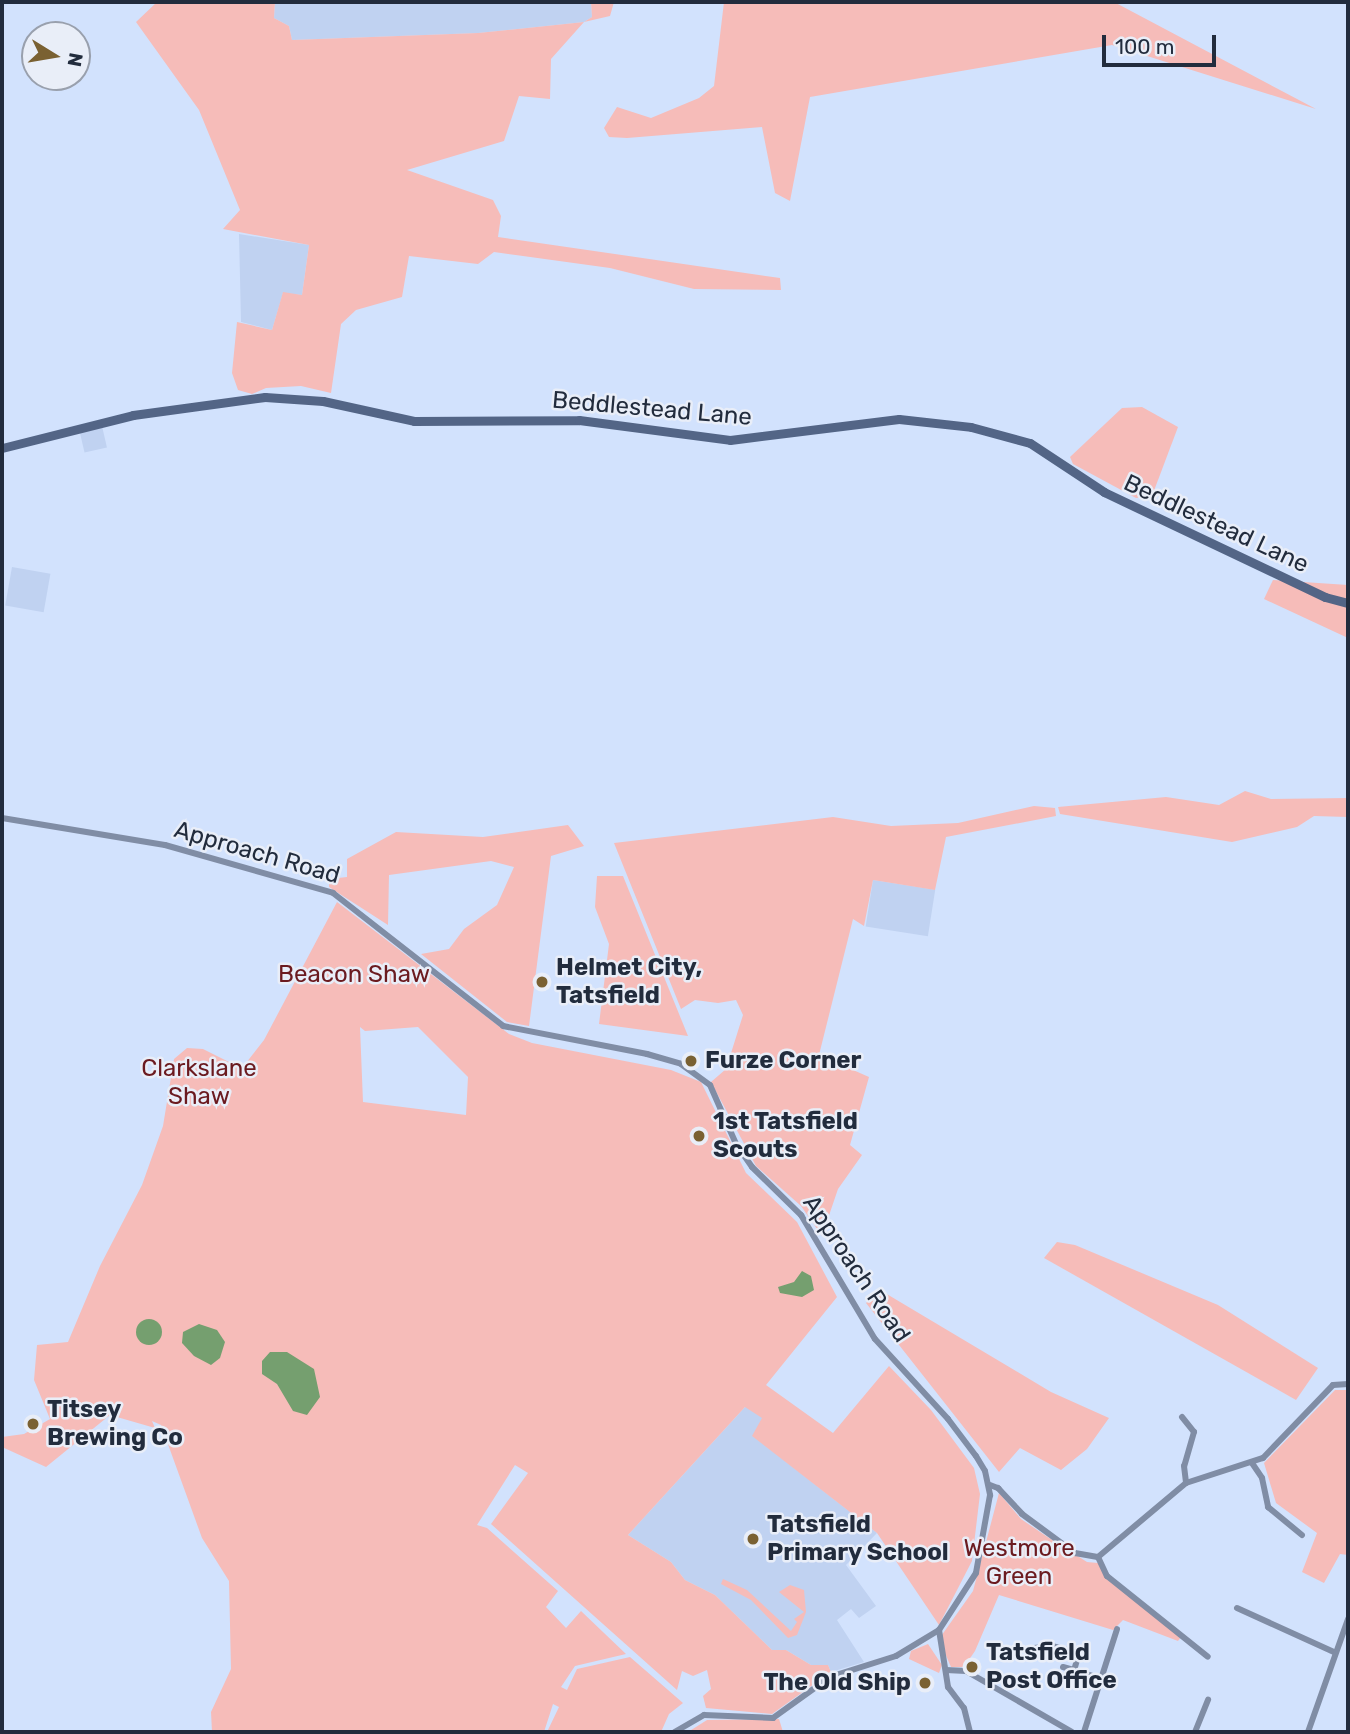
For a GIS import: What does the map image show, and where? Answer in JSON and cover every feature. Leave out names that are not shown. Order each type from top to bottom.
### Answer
[{"type":"street","name":"Beddlestead Lane","points":[[2,448],[133,415],[265,397],[323,401],[414,421],[579,420],[730,440],[899,419],[971,427],[1030,443],[1104,492],[1325,597],[1348,603]]},
{"type":"street","name":"Approach Road","points":[[2,818],[165,845],[333,893],[503,1026],[523,1033],[603,1043],[696,1072],[710,1085],[747,1160],[801,1215],[859,1317],[948,1419],[981,1464],[990,1485]]},
{"type":"street","points":[[1098,1557],[1185,1483],[1252,1464],[1263,1458],[1333,1385],[1348,1384]]},
{"type":"street","points":[[1182,1417],[1194,1432],[1185,1459],[1185,1483]]},
{"type":"street","points":[[1252,1464],[1262,1476],[1268,1507],[1302,1535]]},
{"type":"street","points":[[676,1731],[704,1715],[773,1718],[830,1677],[896,1656],[939,1630],[969,1591],[976,1573],[990,1485],[1075,1553],[1098,1557]]},
{"type":"street","points":[[1098,1557],[1107,1576],[1208,1657]]},
{"type":"street","points":[[1237,1608],[1334,1652]]},
{"type":"street","points":[[1308,1732],[1334,1652],[1348,1619]]},
{"type":"street","points":[[1084,1732],[1117,1629]]},
{"type":"street","points":[[939,1630],[948,1687],[964,1708],[970,1732]]},
{"type":"street","points":[[1034,1648],[1052,1646],[1079,1653],[1074,1670]]},
{"type":"street","points":[[1063,1667],[1102,1679]]},
{"type":"street","points":[[946,1670],[966,1671],[1072,1732]]},
{"type":"street","points":[[1195,1732],[1208,1700]]},
{"type":"shaded area","points":[[275,2],[591,2],[592,17],[584,22],[478,33],[292,40],[289,26],[274,18]]},
{"type":"shaded area","points":[[239,234],[309,245],[302,295],[283,293],[272,330],[241,322]]},
{"type":"shaded area","points":[[102,426],[107,447],[85,453],[80,431]]},
{"type":"shaded area","points":[[12,567],[50,574],[44,612],[5,605]]},
{"type":"shaded area","points":[[873,880],[935,890],[928,936],[866,926]]},
{"type":"shaded area","points":[[802,1271],[811,1276],[814,1290],[802,1297],[780,1293],[778,1287],[794,1282]]},
{"type":"shaded area","points":[[149,1319],[158,1323],[162,1332],[158,1341],[149,1345],[140,1341],[136,1332],[140,1323]]},
{"type":"shaded area","points":[[199,1324],[217,1330],[225,1342],[220,1358],[211,1365],[194,1356],[182,1343],[183,1332]]},
{"type":"shaded area","points":[[270,1352],[287,1352],[314,1369],[320,1397],[307,1415],[293,1411],[277,1384],[262,1374],[262,1361]]},
{"type":"shaded area","name":"Tatsfield Primary School","points":[[746,1406],[763,1418],[753,1436],[877,1533],[846,1565],[876,1606],[859,1618],[851,1609],[837,1620],[864,1662],[831,1672],[828,1665],[811,1665],[786,1650],[772,1650],[715,1595],[685,1580],[671,1562],[628,1535]]},
{"type":"green space","points":[[157,2],[275,2],[274,18],[289,26],[292,40],[478,33],[584,22],[551,59],[550,99],[519,96],[504,141],[407,170],[493,200],[501,216],[498,237],[780,278],[781,290],[694,289],[610,268],[494,252],[478,264],[409,256],[402,297],[356,310],[341,324],[331,393],[301,386],[266,388],[252,394],[238,390],[232,373],[237,322],[272,330],[283,292],[302,295],[309,245],[223,229],[240,210],[199,110],[136,22]]},
{"type":"green space","points":[[591,2],[614,2],[610,16],[584,22],[592,17]]},
{"type":"green space","points":[[724,2],[1114,2],[1316,109],[1112,45],[810,97],[790,201],[775,193],[762,127],[627,138],[609,137],[604,128],[617,107],[651,118],[699,98],[714,86]]},
{"type":"green space","points":[[1142,407],[1178,427],[1152,496],[1136,498],[1073,464],[1070,457],[1122,408]]},
{"type":"green space","points":[[1273,580],[1348,585],[1348,638],[1264,599]]},
{"type":"green space","points":[[1245,791],[1271,799],[1348,798],[1348,817],[1314,816],[1297,827],[1232,842],[1060,814],[1058,807],[1166,797],[1219,805]]},
{"type":"green space","points":[[1034,806],[1055,808],[1056,816],[946,837],[935,890],[873,880],[864,926],[853,919],[819,1055],[869,1077],[850,1145],[862,1155],[838,1189],[822,1236],[801,1206],[756,1166],[711,1082],[726,1069],[743,1015],[736,1000],[718,1003],[695,1000],[681,1009],[614,843],[833,817],[891,826],[958,823]]},
{"type":"green space","points":[[568,825],[584,846],[551,856],[529,1026],[507,1022],[421,954],[449,949],[464,929],[497,905],[514,867],[491,861],[389,875],[388,925],[329,887],[329,879],[347,877],[347,859],[396,832],[483,837]]},
{"type":"green space","points":[[597,876],[623,876],[688,1036],[599,1024],[609,944],[595,907]]},
{"type":"green space","points":[[337,902],[509,1034],[532,1043],[671,1070],[701,1082],[746,1173],[797,1222],[837,1297],[766,1385],[833,1433],[889,1366],[931,1410],[974,1468],[980,1494],[972,1561],[939,1625],[877,1533],[752,1436],[762,1418],[745,1407],[628,1535],[671,1562],[685,1580],[715,1595],[772,1650],[786,1650],[811,1665],[828,1665],[831,1672],[772,1714],[706,1708],[703,1696],[711,1689],[707,1670],[693,1676],[682,1671],[677,1690],[491,1524],[528,1473],[515,1465],[477,1525],[487,1528],[558,1591],[546,1607],[566,1628],[581,1611],[626,1654],[575,1666],[561,1687],[567,1690],[577,1669],[630,1657],[683,1703],[669,1714],[661,1732],[547,1732],[559,1707],[553,1704],[544,1732],[212,1732],[211,1712],[231,1669],[229,1581],[202,1538],[161,1425],[152,1421],[155,1428],[110,1415],[46,1467],[2,1447],[2,1437],[24,1434],[50,1419],[34,1380],[37,1345],[68,1342],[100,1266],[142,1185],[163,1126],[174,1059],[187,1048],[203,1049],[233,1064],[243,1063],[240,1068],[246,1072],[250,1066],[246,1063],[264,1040]],"holes":[[[360,1027],[365,1031],[418,1027],[468,1077],[466,1115],[363,1102]]]},
{"type":"green space","points":[[1057,1242],[1075,1245],[1218,1305],[1318,1368],[1296,1400],[1044,1258]]},
{"type":"green space","points":[[880,1290],[1051,1392],[1109,1418],[1087,1449],[1061,1470],[1020,1448],[999,1472],[866,1303]]},
{"type":"green space","points":[[1335,1390],[1348,1390],[1348,1555],[1340,1554],[1324,1583],[1302,1572],[1317,1533],[1276,1503],[1264,1463]]},
{"type":"green space","name":"Westmore Green","points":[[999,1493],[1021,1519],[1087,1562],[1098,1563],[1106,1576],[1181,1637],[1178,1641],[1123,1620],[1113,1630],[999,1595],[975,1651],[964,1667],[951,1667],[939,1639],[973,1591]]},
{"type":"green space","points":[[723,1579],[747,1590],[791,1631],[797,1622],[794,1619],[804,1612],[779,1592],[790,1585],[804,1590],[806,1612],[797,1635],[788,1638],[751,1600],[721,1584]]},
{"type":"green space","name":"Westmore Green","points":[[928,1644],[942,1665],[939,1673],[909,1659],[911,1651]]},
{"type":"green space","points":[[779,1719],[783,1732],[688,1732],[707,1720]]},
{"type":"place","name":"Helmet City, Tatsfield","points":[[542,982]]},
{"type":"place","name":"Furze Corner","points":[[691,1061]]},
{"type":"place","name":"1st Tatsfield Scouts","points":[[699,1136]]},
{"type":"place","name":"Titsey Brewing Co","points":[[33,1424]]},
{"type":"place","name":"Tatsfield Primary School","points":[[753,1539]]},
{"type":"place","name":"Tatsfield Post Office","points":[[972,1667]]},
{"type":"place","name":"The Old Ship","points":[[925,1683]]},
{"type":"park label","name":"Beacon Shaw","points":[[354,975]]},
{"type":"park label","name":"Clarkslane Shaw","points":[[199,1083]]}]
